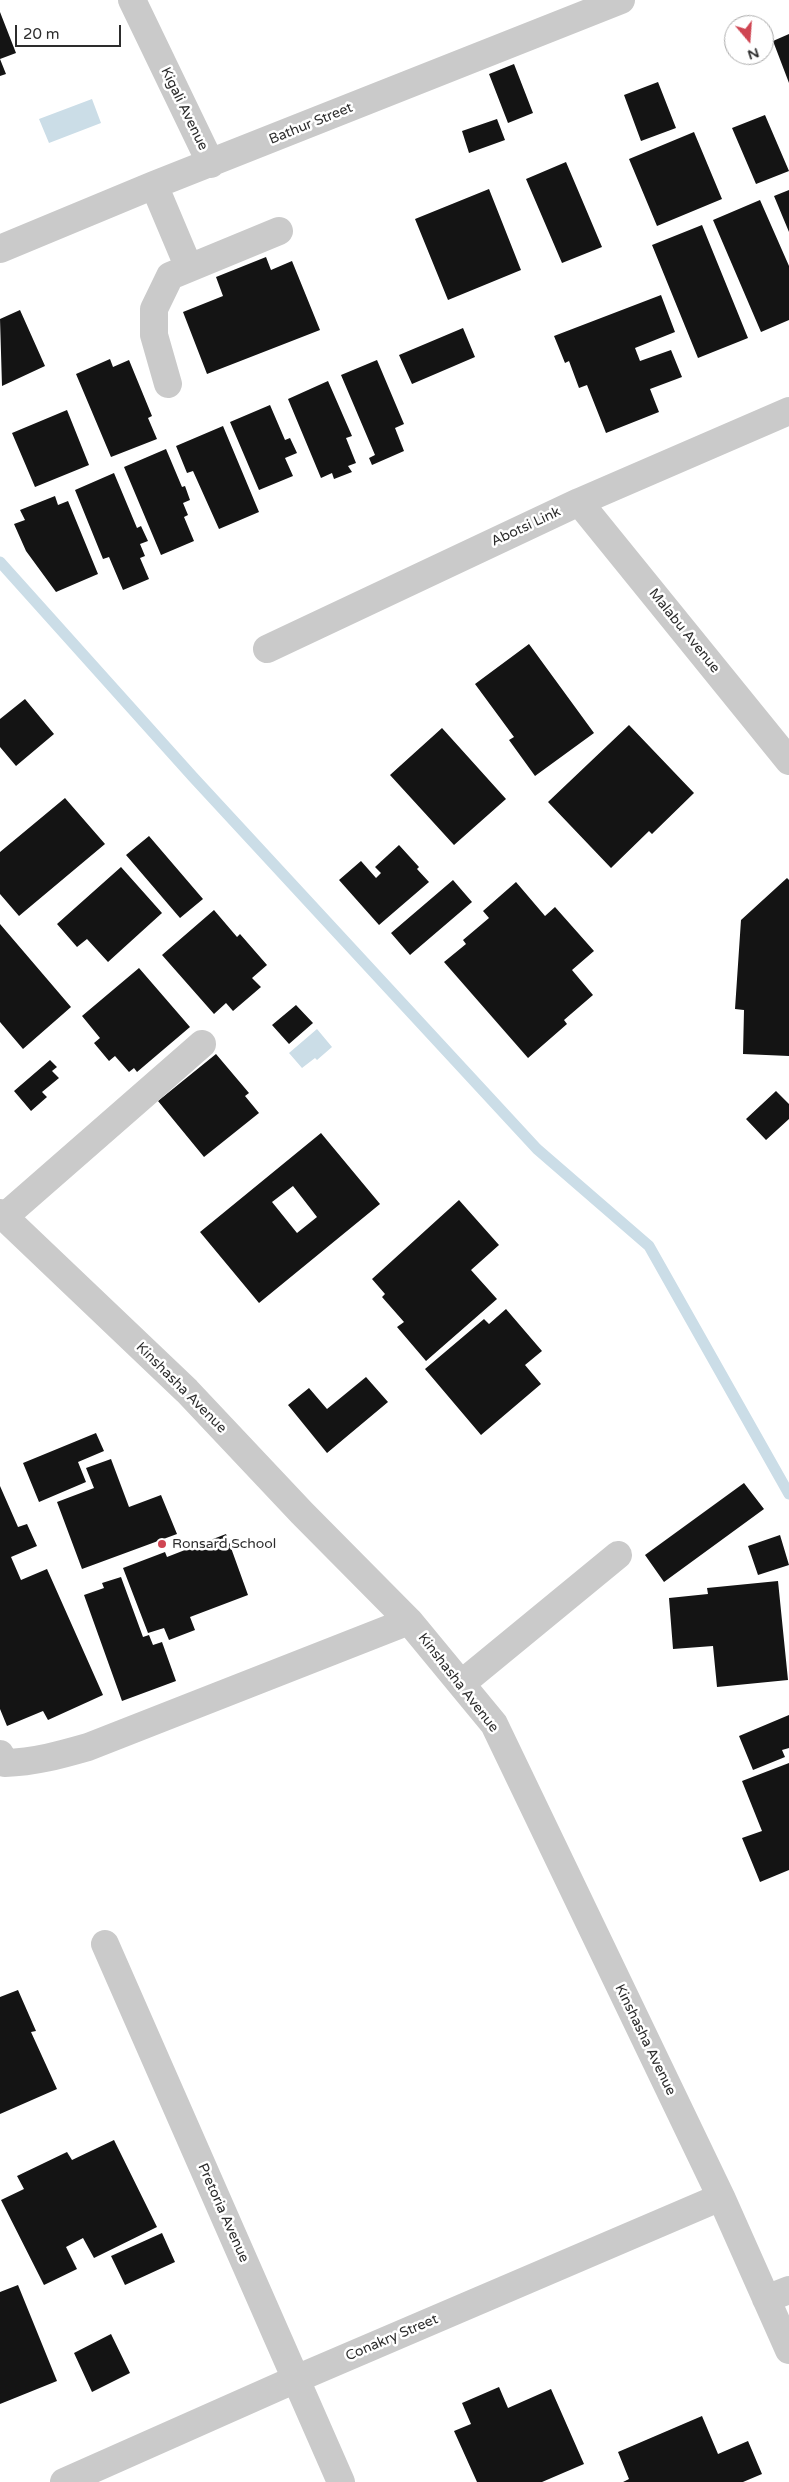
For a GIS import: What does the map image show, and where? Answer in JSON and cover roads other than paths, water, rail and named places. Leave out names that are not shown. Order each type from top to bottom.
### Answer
[{"type":"street","name":"Kigali Avenue","points":[[132,0],[211,164]]},
{"type":"street","name":"Bathur Street","points":[[0,249],[154,185],[622,0]]},
{"type":"street","points":[[154,185],[189,268]]},
{"type":"street","points":[[168,384],[154,336],[154,309],[170,276],[279,230]]},
{"type":"street","name":"Abotsi Link","points":[[267,649],[579,502],[789,411]]},
{"type":"street","name":"Malabu Avenue","points":[[579,502],[789,761]]},
{"type":"street","points":[[2,1215],[202,1044]]},
{"type":"street","name":"Kinshasha Avenue","points":[[2,1215],[187,1391],[302,1513],[409,1621],[494,1724],[721,2197],[778,2295],[789,2350]]},
{"type":"street","points":[[461,1684],[618,1555]]},
{"type":"street","points":[[0,1754],[5,1763],[24,1762],[47,1759],[88,1747],[409,1621]]},
{"type":"street","name":"Pretoria Avenue","points":[[106,1944],[340,2482]]},
{"type":"street","name":"Conakry Street","points":[[64,2482],[296,2379],[721,2197]]},
{"type":"water","points":[[92,99],[101,123],[49,143],[39,119]]},
{"type":"water","points":[[317,1029],[332,1047],[317,1060],[315,1058],[302,1068],[289,1053]]},
{"type":"waterway","points":[[0,562],[193,777],[537,1149],[649,1246],[789,1494]]},
{"type":"place","name":"Ronsard School","points":[[162,1544]]}]
